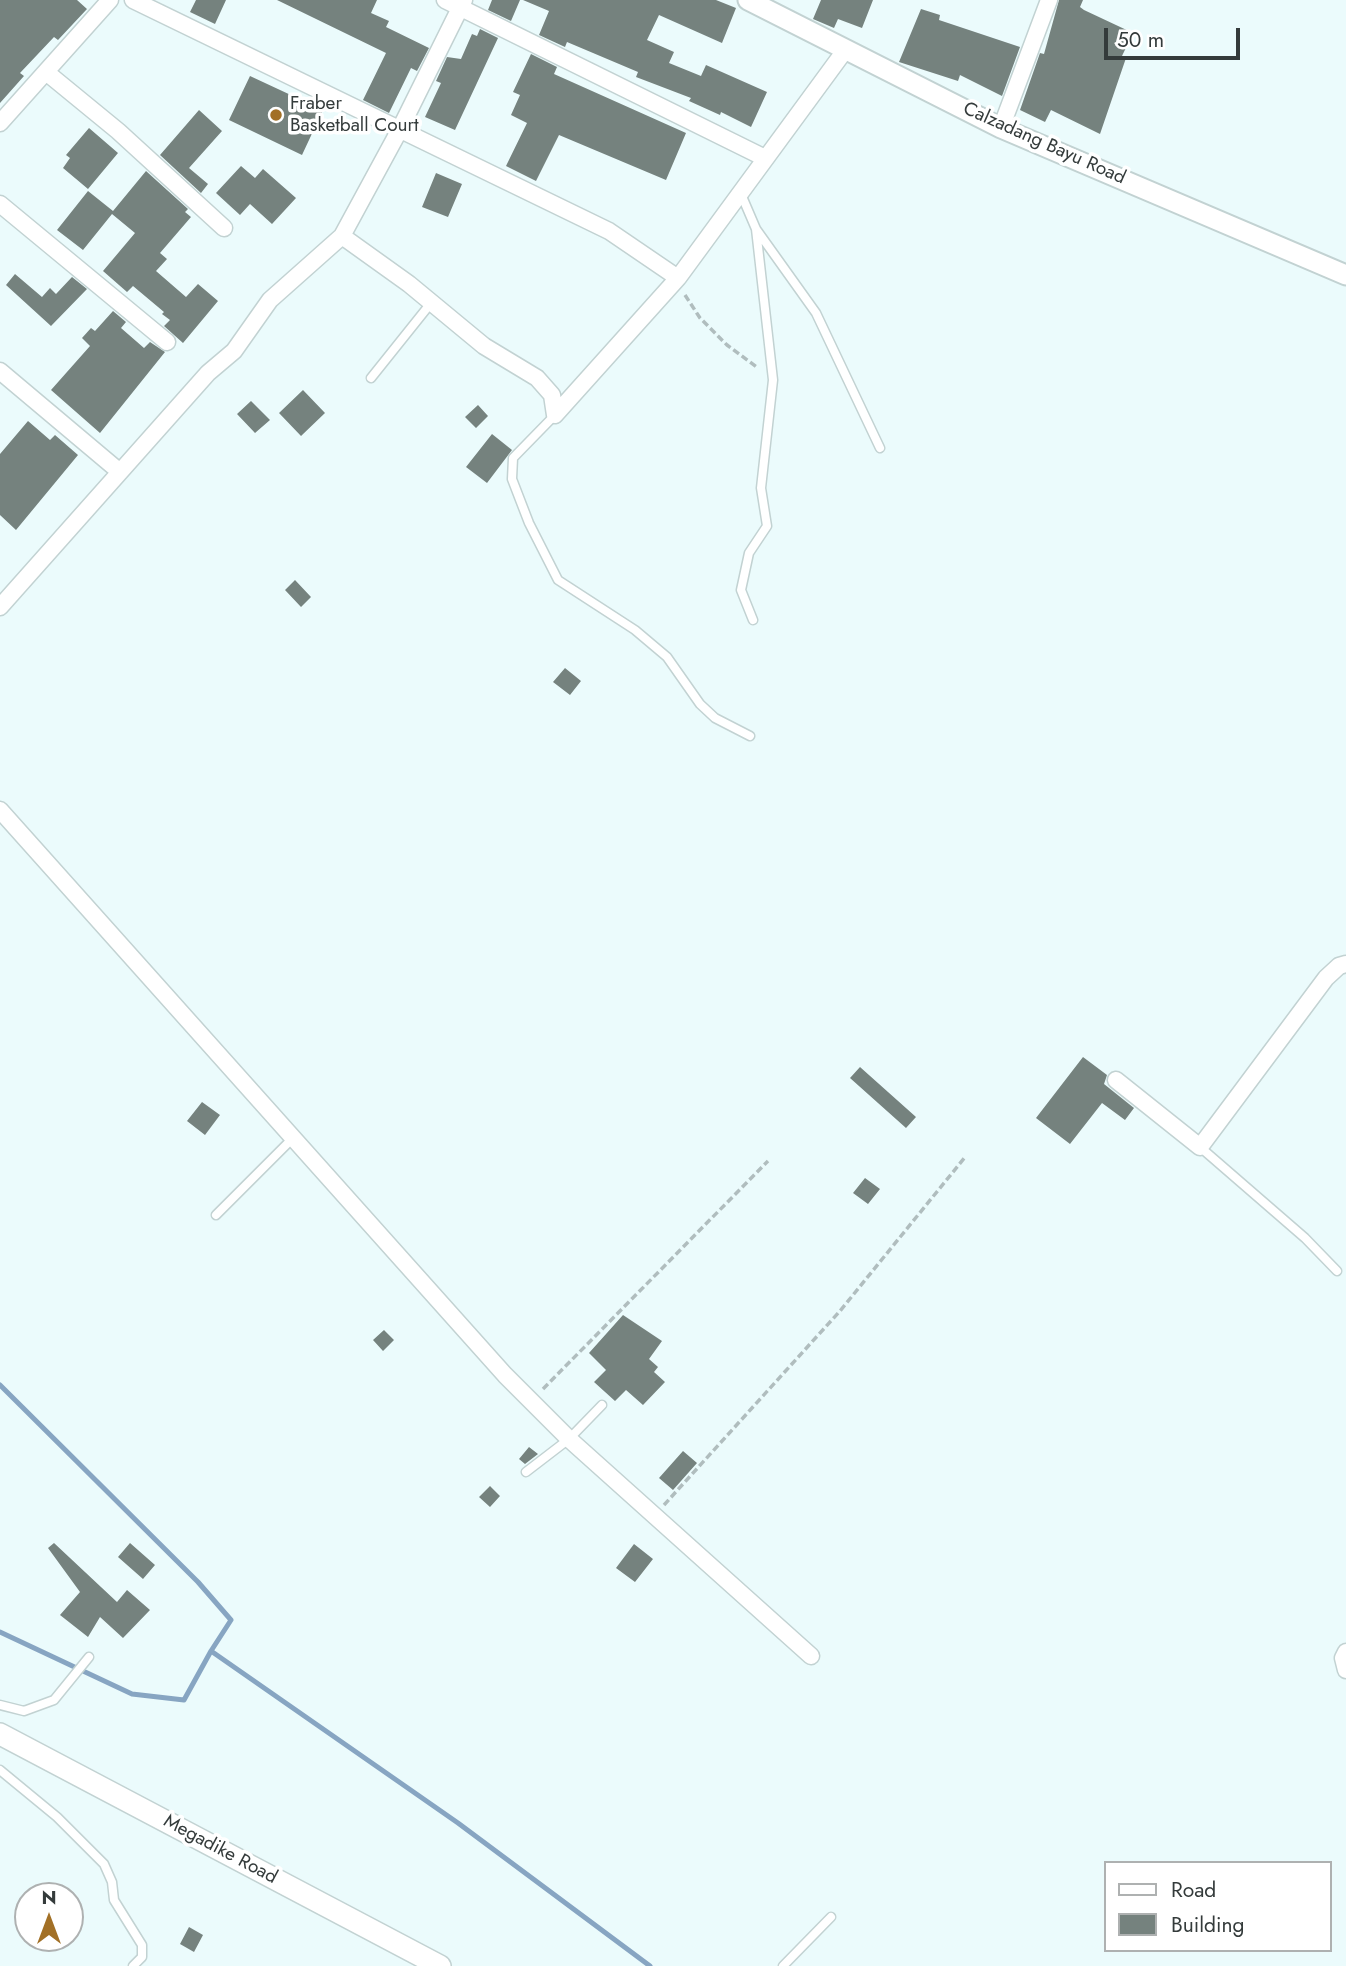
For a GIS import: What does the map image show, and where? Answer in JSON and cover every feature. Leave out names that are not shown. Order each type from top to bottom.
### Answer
[{"type":"main road","name":"Megadike Road","points":[[0,1734],[440,1966]]},
{"type":"street","points":[[0,123],[109,0]]},
{"type":"street","points":[[133,0],[609,231],[678,278]]},
{"type":"street","points":[[445,0],[463,4],[765,158]]},
{"type":"street","name":"Calzadang Bayu Road","points":[[748,0],[1001,128],[1346,275]]},
{"type":"street","points":[[1001,128],[1049,0]]},
{"type":"street","points":[[0,607],[208,373],[234,351],[270,300],[342,236],[463,4]]},
{"type":"street","points":[[555,415],[678,278],[846,48]]},
{"type":"street","points":[[46,72],[118,131],[223,228]]},
{"type":"street","points":[[0,204],[167,342]]},
{"type":"street","points":[[342,236],[432,303],[484,346],[537,378],[552,395],[555,415]]},
{"type":"street","points":[[0,371],[120,472]]},
{"type":"street","points":[[0,810],[292,1139],[531,1401],[569,1439],[656,1514],[811,1656]]},
{"type":"street","points":[[1116,1080],[1200,1147],[1326,978],[1339,966],[1346,964]]},
{"type":"street","points":[[1346,1652],[1343,1658],[1346,1670]]},
{"type":"lane","points":[[740,191],[756,229],[816,313],[880,448]]},
{"type":"lane","points":[[753,620],[741,590],[749,553],[767,526],[761,488],[773,380],[756,229]]},
{"type":"lane","points":[[371,378],[432,303]]},
{"type":"lane","points":[[555,415],[513,458],[512,479],[528,523],[558,580],[635,630],[667,657],[700,704],[715,718],[750,736]]},
{"type":"lane","points":[[216,1215],[292,1139]]},
{"type":"lane","points":[[1200,1147],[1305,1238],[1337,1271]]},
{"type":"lane","points":[[526,1472],[569,1439],[602,1405]]},
{"type":"lane","points":[[0,1705],[24,1711],[41,1707],[54,1700],[72,1681],[86,1660]]},
{"type":"lane","points":[[0,1770],[57,1817],[104,1864],[112,1882],[114,1900],[142,1945],[142,1957],[133,1966]]},
{"type":"lane","points":[[783,1966],[831,1917]]},
{"type":"path","points":[[678,278],[686,300],[700,318],[727,345],[773,380]]},
{"type":"path","points":[[656,1514],[840,1311],[966,1156]]},
{"type":"path","points":[[531,1401],[768,1161]]},
{"type":"building","points":[[0,0],[77,0],[87,9],[58,40],[54,37],[20,73],[24,76],[0,103]]},
{"type":"building","points":[[196,0],[226,0],[215,24],[190,12]]},
{"type":"building","points":[[277,0],[377,0],[371,13],[389,21],[386,27],[429,48],[417,71],[411,68],[389,113],[363,100],[386,53]]},
{"type":"building","points":[[492,0],[520,0],[511,21],[488,10]]},
{"type":"building","points":[[523,0],[716,0],[736,8],[722,43],[659,15],[647,40],[674,52],[669,63],[701,76],[706,65],[767,92],[751,127],[721,112],[720,115],[689,101],[691,98],[636,77],[638,72],[567,42],[565,47],[539,35],[549,11]]},
{"type":"building","points":[[821,0],[873,0],[862,28],[838,19],[834,28],[813,19]]},
{"type":"building","points":[[1059,0],[1083,0],[1080,7],[1084,10],[1133,33],[1122,56],[1126,58],[1100,134],[1051,110],[1045,122],[1020,110],[1040,53],[1044,54]]},
{"type":"building","points":[[921,9],[940,15],[939,20],[1020,47],[1002,96],[960,75],[958,81],[899,62]]},
{"type":"building","points":[[480,29],[498,38],[455,130],[425,117],[441,83],[436,81],[447,57],[461,59],[472,34],[477,36]]},
{"type":"building","points":[[531,54],[557,67],[554,74],[686,133],[666,180],[559,135],[536,181],[506,166],[527,123],[511,115],[520,95],[513,92]]},
{"type":"building","name":"Fraber Basketball Court","points":[[250,76],[323,110],[302,155],[229,120]]},
{"type":"building","points":[[199,110],[222,131],[189,168],[208,184],[201,193],[160,155]]},
{"type":"building","points":[[89,128],[118,153],[88,189],[63,168],[70,158],[66,155]]},
{"type":"building","points":[[241,166],[255,178],[263,169],[296,198],[272,224],[250,204],[240,215],[216,193]]},
{"type":"building","points":[[146,171],[188,209],[185,212],[191,217],[160,253],[167,259],[156,271],[186,297],[198,284],[218,301],[183,343],[164,326],[170,320],[162,314],[164,312],[133,286],[127,292],[103,271],[135,233],[112,214],[83,250],[57,230],[88,191],[113,211]]},
{"type":"building","points":[[436,173],[462,184],[448,217],[422,207]]},
{"type":"building","points":[[15,274],[42,297],[50,288],[56,294],[72,277],[87,289],[51,326],[6,285]]},
{"type":"building","points":[[113,311],[126,322],[121,328],[144,348],[150,342],[165,352],[100,433],[51,390],[90,346],[82,338],[91,328],[95,331]]},
{"type":"building","points":[[303,390],[325,413],[301,436],[279,413]]},
{"type":"building","points":[[251,401],[270,420],[255,433],[237,414]]},
{"type":"building","points":[[478,405],[488,416],[476,428],[465,417]]},
{"type":"building","points":[[28,421],[50,440],[55,435],[78,455],[16,530],[0,515],[0,454]]},
{"type":"building","points":[[492,434],[512,450],[487,483],[466,467]]},
{"type":"building","points":[[295,580],[311,597],[301,607],[285,590]]},
{"type":"building","points":[[565,668],[581,681],[570,695],[553,682]]},
{"type":"building","points":[[1083,1057],[1107,1075],[1104,1084],[1134,1108],[1125,1120],[1102,1103],[1070,1144],[1036,1118]]},
{"type":"building","points":[[860,1067],[916,1117],[906,1128],[850,1078]]},
{"type":"building","points":[[202,1102],[220,1115],[205,1135],[187,1121]]},
{"type":"building","points":[[865,1178],[880,1189],[868,1204],[853,1193]]},
{"type":"building","points":[[623,1315],[662,1341],[649,1359],[658,1367],[654,1372],[665,1382],[643,1405],[626,1390],[615,1401],[594,1382],[606,1370],[589,1353]]},
{"type":"building","points":[[384,1330],[394,1340],[383,1351],[373,1340]]},
{"type":"building","points":[[529,1447],[538,1454],[525,1464],[519,1459]]},
{"type":"building","points":[[683,1451],[697,1463],[673,1490],[659,1478]]},
{"type":"building","points":[[490,1486],[500,1496],[490,1507],[479,1497]]},
{"type":"building","points":[[54,1543],[117,1602],[127,1590],[150,1610],[123,1638],[100,1617],[88,1637],[60,1615],[80,1592],[48,1548]]},
{"type":"building","points":[[130,1543],[155,1565],[143,1579],[118,1557]]},
{"type":"building","points":[[634,1544],[653,1559],[635,1582],[616,1568]]},
{"type":"building","points":[[189,1927],[203,1935],[194,1952],[180,1944]]},
{"type":"waterway","points":[[0,1385],[198,1582],[231,1620],[211,1651]]},
{"type":"waterway","points":[[0,1632],[132,1694],[184,1700],[211,1651],[458,1823],[650,1966]]},
{"type":"place","name":"Fraber Basketball Court","points":[[276,115]]}]
